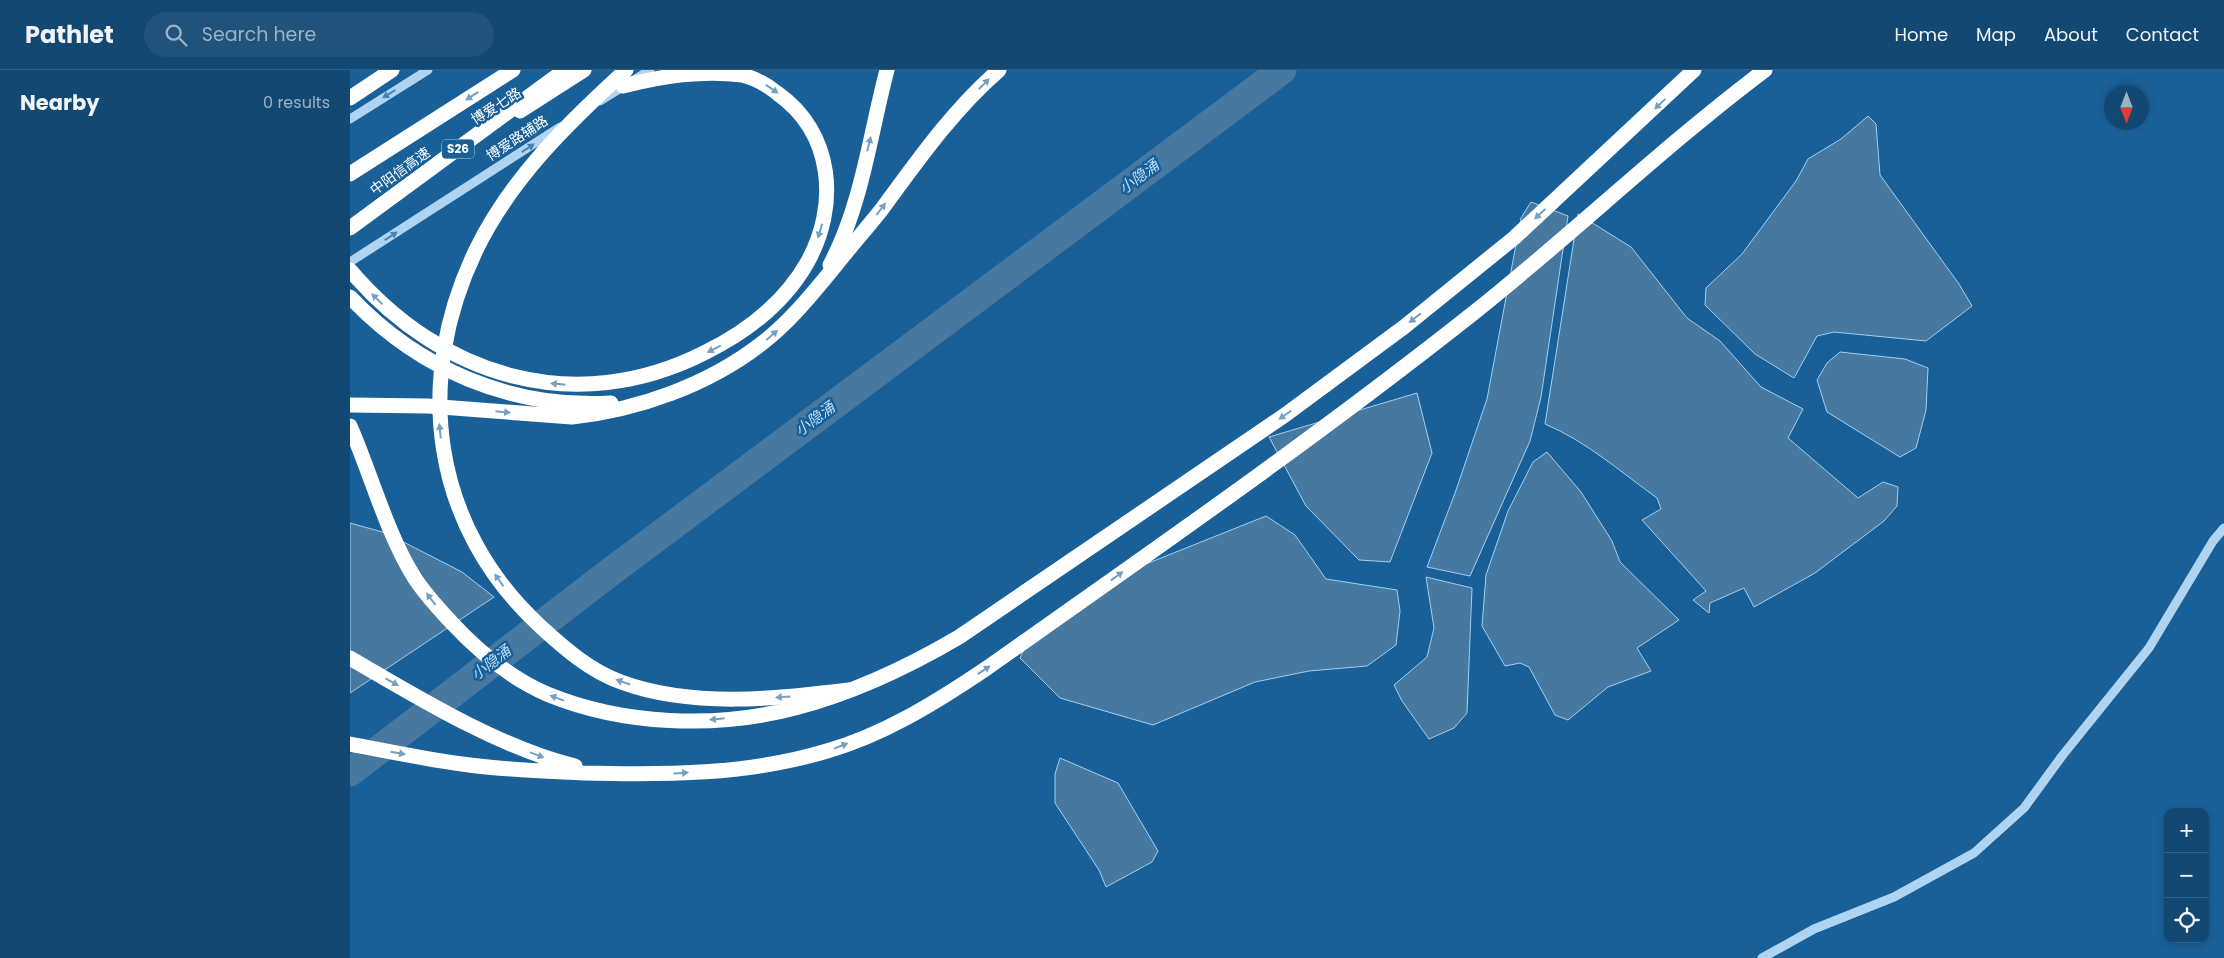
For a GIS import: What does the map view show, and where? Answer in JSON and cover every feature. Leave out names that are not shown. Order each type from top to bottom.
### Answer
[{"type":"highway","points":[[350,98],[392,70]]},
{"type":"highway","name":"博爱七路","points":[[350,174],[513,70]]},
{"type":"highway","name":"中阳信高速","points":[[350,228],[565,70]]},
{"type":"highway","name":"博爱七路","points":[[350,218],[584,70]]},
{"type":"highway","points":[[626,70],[557,137],[518,181],[477,248],[461,284],[445,346],[439,415],[447,475],[456,503],[468,532],[486,561],[529,616],[562,646],[592,668],[620,682],[659,692],[707,698],[753,699],[849,690]]},
{"type":"highway","points":[[817,288],[832,259],[851,211],[887,70]]},
{"type":"highway","points":[[350,405],[428,406],[572,416],[611,411],[700,381],[760,345],[783,325],[817,288],[881,210],[935,137],[999,70]]},
{"type":"highway","points":[[350,426],[398,546],[414,577],[435,604],[483,654],[516,678],[573,703],[609,714],[657,720],[691,720],[759,715],[795,708],[849,690],[922,659],[959,637],[1285,415],[1459,284],[1514,238],[1694,70]]},
{"type":"highway","points":[[350,744],[498,769],[632,774],[683,773],[780,764],[828,751],[873,733],[947,695],[1091,595],[1304,442],[1422,353],[1523,272],[1694,126],[1764,70]]},
{"type":"highway","points":[[350,270],[376,298],[408,326],[438,346],[464,359],[503,374],[534,382],[568,385],[598,384],[637,378],[689,361],[720,345],[771,308],[792,285],[807,263],[819,236],[825,214],[827,190],[825,167],[818,143],[806,120],[789,101],[766,85],[744,76],[714,72],[684,73],[623,86]]},
{"type":"highway","points":[[350,297],[398,341],[431,362],[465,379],[496,390],[532,399],[592,404],[652,398]]},
{"type":"highway","points":[[350,658],[452,714],[534,754],[584,768],[632,774]]},
{"type":"street","points":[[350,119],[428,70]]},
{"type":"street","name":"博爱路辅路","points":[[350,262],[650,70]]},
{"type":"street","points":[[1762,958],[1814,929],[1894,897],[1974,853],[2024,808],[2062,756],[2149,648],[2213,541],[2224,528]]},
{"type":"water","points":[[1868,116],[1876,124],[1880,175],[1959,284],[1972,306],[1926,341],[1834,332],[1817,336],[1794,378],[1755,354],[1705,305],[1706,288],[1742,254],[1796,181],[1808,159],[1841,139]]},
{"type":"water","points":[[1531,202],[1568,216],[1541,397],[1530,441],[1470,576],[1427,567],[1487,399],[1521,218]]},
{"type":"water","points":[[1578,214],[1631,247],[1687,318],[1720,341],[1761,387],[1803,409],[1788,438],[1858,498],[1883,482],[1898,487],[1897,506],[1884,521],[1815,573],[1754,607],[1744,588],[1710,603],[1709,613],[1693,600],[1706,591],[1642,520],[1661,509],[1657,498],[1589,448],[1545,424]]},
{"type":"water","points":[[1840,352],[1905,359],[1928,368],[1926,410],[1916,448],[1900,457],[1827,412],[1817,380],[1827,363]]},
{"type":"water","points":[[1417,393],[1432,453],[1390,562],[1359,560],[1306,506],[1269,437]]},
{"type":"water","points":[[1547,452],[1581,492],[1612,541],[1620,562],[1679,620],[1637,648],[1651,671],[1608,687],[1568,720],[1555,715],[1529,667],[1520,663],[1505,666],[1482,626],[1486,575],[1508,511],[1533,462]]},
{"type":"water","points":[[1266,516],[1295,535],[1326,579],[1397,590],[1400,611],[1396,645],[1367,666],[1309,671],[1255,682],[1153,725],[1060,698],[1020,658],[1031,634],[1126,572]]},
{"type":"water","points":[[350,523],[386,533],[462,572],[494,597],[350,693]]},
{"type":"water","points":[[1426,577],[1472,588],[1467,713],[1454,728],[1429,739],[1402,701],[1394,685],[1427,657],[1434,628]]},
{"type":"water","points":[[1060,758],[1118,783],[1158,851],[1152,862],[1106,887],[1099,870],[1055,803],[1055,774]]},
{"type":"waterway","name":"小隐涌","points":[[350,772],[609,573],[1282,70]]}]
